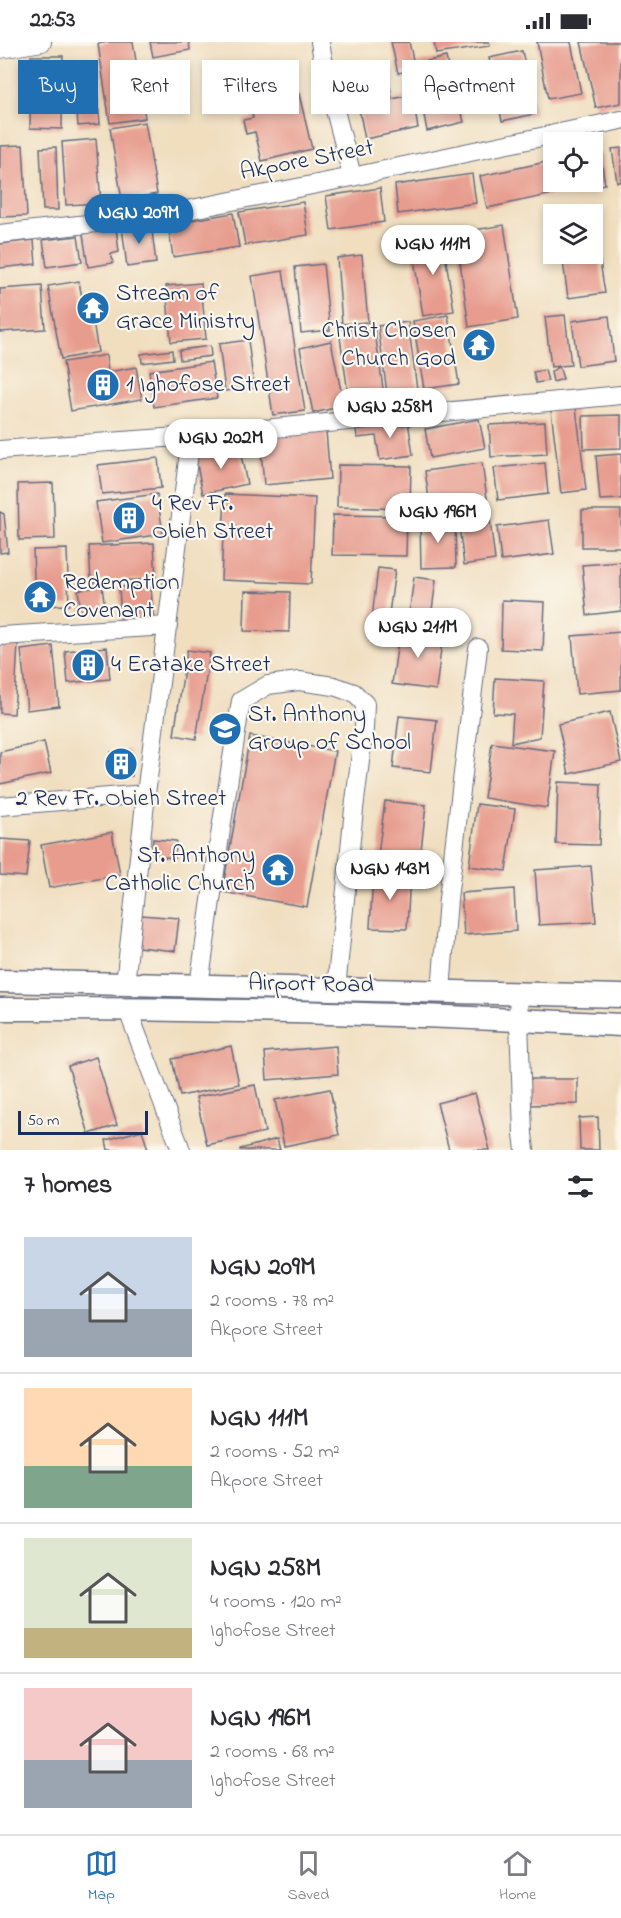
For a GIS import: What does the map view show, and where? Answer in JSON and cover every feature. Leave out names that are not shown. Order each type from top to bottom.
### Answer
[{"type":"main road","name":"Airport Road","points":[[0,981],[621,996]]},
{"type":"main road","points":[[492,993],[492,1019]]},
{"type":"main road","name":"Airport Road","points":[[0,1009],[127,1008],[372,1013],[621,1025]]},
{"type":"street","points":[[0,49],[42,42]]},
{"type":"street","points":[[320,42],[325,77],[340,123],[352,177]]},
{"type":"street","name":"Akpore Street","points":[[0,234],[157,216],[621,120]]},
{"type":"street","points":[[0,450],[191,436],[621,395]]},
{"type":"street","points":[[125,984],[146,794],[191,436]]},
{"type":"street","points":[[0,636],[168,626]]},
{"type":"street","points":[[441,992],[448,899],[478,648]]},
{"type":"street","points":[[199,986],[222,817],[242,701],[268,685],[299,681],[334,686],[354,693],[364,704],[364,729],[336,989]]},
{"type":"street","points":[[0,806],[146,794]]},
{"type":"street","points":[[518,993],[522,1134],[525,1150]]},
{"type":"street","points":[[127,1008],[181,1150]]},
{"type":"building","points":[[133,42],[136,60],[110,60],[110,114],[144,114],[145,118],[110,123],[98,44]]},
{"type":"building","points":[[150,42],[189,42],[190,50],[153,57]]},
{"type":"building","points":[[391,42],[409,42],[413,60],[402,60],[402,72],[398,73]]},
{"type":"building","points":[[434,42],[489,42],[490,46],[436,54]]},
{"type":"building","points":[[537,42],[571,42],[581,93],[548,99]]},
{"type":"building","points":[[581,42],[621,42],[621,103],[596,108]]},
{"type":"building","points":[[522,51],[524,60],[489,60],[489,58]]},
{"type":"building","points":[[31,56],[63,56],[63,60],[31,60]]},
{"type":"building","points":[[390,86],[392,99],[402,97],[402,114],[415,114],[418,128],[365,139],[360,114],[390,114]]},
{"type":"building","points":[[299,94],[312,149],[262,161],[255,132],[246,134],[243,120],[253,118],[252,114],[299,114]]},
{"type":"building","points":[[98,99],[100,124],[78,126],[77,114],[98,114]]},
{"type":"building","points":[[30,114],[62,114],[62,129],[30,128]]},
{"type":"building","points":[[424,114],[462,114],[464,122],[427,131]]},
{"type":"building","points":[[501,114],[535,114],[502,121]]},
{"type":"building","points":[[145,122],[157,194],[122,200],[110,128]]},
{"type":"building","points":[[96,139],[101,203],[66,205],[62,142]]},
{"type":"building","points":[[23,145],[27,216],[0,217],[0,146]]},
{"type":"building","points":[[56,147],[58,210],[43,210],[40,148]]},
{"type":"building","points":[[621,148],[621,182],[617,182],[612,149]]},
{"type":"building","points":[[543,163],[543,192],[558,193],[487,208],[480,176]]},
{"type":"building","points":[[472,174],[476,203],[398,214],[395,185]]},
{"type":"building","points":[[380,188],[384,222],[331,230],[326,196]]},
{"type":"building","points":[[303,202],[308,235],[245,245],[239,212]]},
{"type":"building","points":[[233,213],[239,247],[173,257],[168,224]]},
{"type":"building","points":[[151,223],[156,263],[127,267],[122,227]]},
{"type":"building","points":[[504,225],[518,319],[469,327],[456,233]]},
{"type":"building","points":[[116,228],[119,252],[111,254],[113,263],[88,267],[83,234]]},
{"type":"building","points":[[442,235],[454,311],[423,316],[411,240]]},
{"type":"building","points":[[78,236],[82,262],[47,267],[43,240]]},
{"type":"building","points":[[34,240],[36,264],[0,268],[0,244]]},
{"type":"building","points":[[362,255],[368,322],[342,324],[337,258]]},
{"type":"building","points":[[323,264],[330,330],[301,333],[295,267]]},
{"type":"building","points":[[563,264],[600,264],[605,293],[568,298]]},
{"type":"building","points":[[283,271],[305,411],[273,415],[252,276]]},
{"type":"building","points":[[79,281],[84,310],[91,309],[98,352],[61,359],[48,286]]},
{"type":"building","points":[[201,283],[206,339],[171,342],[166,286]]},
{"type":"building","points":[[42,286],[45,329],[0,332],[0,289]]},
{"type":"building","points":[[448,315],[459,384],[424,389],[413,321]]},
{"type":"building","points":[[565,315],[571,365],[551,367],[545,317]]},
{"type":"building","points":[[609,316],[614,361],[578,366],[572,321]]},
{"type":"building","points":[[408,322],[417,389],[387,393],[378,326]]},
{"type":"building","points":[[374,325],[384,395],[349,400],[339,330]]},
{"type":"building","points":[[248,340],[254,388],[225,391],[219,344]]},
{"type":"building","points":[[331,341],[344,406],[313,413],[300,348]]},
{"type":"building","points":[[210,346],[211,356],[180,360],[179,350]]},
{"type":"building","points":[[172,350],[173,359],[142,363],[141,354]]},
{"type":"building","name":"1 Ighofose Street","points":[[106,355],[108,372],[136,367],[142,399],[71,411],[63,362]]},
{"type":"building","points":[[211,362],[217,398],[154,407],[149,371]]},
{"type":"building","points":[[559,366],[563,379],[553,382],[551,372]]},
{"type":"building","points":[[545,370],[548,381],[536,383],[533,372]]},
{"type":"building","points":[[576,407],[586,490],[561,493],[551,410]]},
{"type":"building","points":[[621,415],[621,448],[584,449],[583,416]]},
{"type":"building","points":[[479,419],[485,448],[430,458],[425,429]]},
{"type":"building","points":[[408,421],[413,455],[380,460],[376,436],[357,438],[356,429]]},
{"type":"building","points":[[545,422],[547,454],[491,457],[489,425]]},
{"type":"building","points":[[326,431],[330,479],[264,485],[260,438]]},
{"type":"building","points":[[239,445],[247,484],[203,494],[195,455]]},
{"type":"building","points":[[621,454],[621,499],[600,500],[596,456]]},
{"type":"building","points":[[158,458],[161,488],[102,494],[98,465]]},
{"type":"building","points":[[482,463],[487,498],[430,506],[425,471]]},
{"type":"building","points":[[545,463],[548,494],[498,500],[494,468]]},
{"type":"building","points":[[338,465],[411,466],[410,509],[337,507]]},
{"type":"building","points":[[53,483],[55,539],[19,540],[18,484]]},
{"type":"building","name":"4 Rev Fr. Obieh Street","points":[[157,494],[163,534],[102,543],[96,502]]},
{"type":"building","points":[[225,494],[315,498],[311,584],[221,580]]},
{"type":"building","points":[[582,510],[621,510],[621,547],[582,547]]},
{"type":"building","points":[[0,512],[4,514],[8,552],[0,553]]},
{"type":"building","points":[[333,515],[407,516],[406,556],[332,555]]},
{"type":"building","points":[[455,520],[456,567],[421,568],[420,522]]},
{"type":"building","points":[[549,520],[554,554],[501,561],[497,527]]},
{"type":"building","points":[[490,521],[495,560],[464,565],[459,526]]},
{"type":"building","points":[[154,543],[156,579],[91,582],[89,546]]},
{"type":"building","points":[[67,549],[69,605],[35,606],[33,550]]},
{"type":"building","points":[[621,562],[621,611],[587,615],[582,565]]},
{"type":"building","points":[[378,568],[395,570],[387,628],[371,626]]},
{"type":"building","points":[[414,577],[436,580],[430,625],[408,622]]},
{"type":"building","points":[[102,586],[105,609],[81,612],[78,590]]},
{"type":"building","points":[[151,586],[153,618],[121,620],[119,587]]},
{"type":"building","points":[[245,591],[290,592],[289,632],[244,631]]},
{"type":"building","points":[[502,600],[545,602],[543,651],[501,649]]},
{"type":"building","points":[[400,627],[443,633],[436,690],[392,684]]},
{"type":"building","points":[[621,632],[621,690],[577,694],[572,636]]},
{"type":"building","points":[[0,643],[18,644],[14,714],[0,713]]},
{"type":"building","points":[[53,646],[59,706],[27,710],[21,650]]},
{"type":"building","name":"4 Eratake Street","points":[[107,647],[110,679],[68,683],[65,651]]},
{"type":"building","points":[[187,650],[210,653],[196,739],[174,735]]},
{"type":"building","points":[[495,678],[544,681],[540,737],[511,743],[513,714],[493,713]]},
{"type":"building","points":[[610,712],[621,762],[569,774],[558,724]]},
{"type":"building","points":[[399,716],[437,720],[431,772],[393,768]]},
{"type":"building","points":[[250,736],[335,751],[307,907],[222,892]]},
{"type":"building","points":[[44,742],[51,773],[0,784],[0,752]]},
{"type":"building","points":[[492,743],[555,751],[547,808],[484,798]]},
{"type":"building","name":"2 Rev Fr. Obieh Street","points":[[129,750],[132,776],[113,778],[111,752]]},
{"type":"building","points":[[558,782],[601,784],[599,845],[556,844]]},
{"type":"building","points":[[385,801],[426,805],[420,860],[378,855]]},
{"type":"building","points":[[477,804],[515,809],[506,871],[469,866]]},
{"type":"building","points":[[112,832],[120,875],[49,888],[41,845]]},
{"type":"building","points":[[0,839],[30,841],[26,877],[0,875]]},
{"type":"building","points":[[153,839],[176,841],[175,858],[151,856]]},
{"type":"building","points":[[591,866],[596,922],[539,925],[535,870]]},
{"type":"building","points":[[373,872],[410,874],[407,929],[370,928]]},
{"type":"building","points":[[514,889],[516,931],[464,935],[461,893]]},
{"type":"building","points":[[141,915],[179,918],[175,951],[138,947]]},
{"type":"building","points":[[231,1046],[239,1084],[180,1096],[172,1059]]},
{"type":"building","points":[[336,1046],[338,1074],[267,1080],[265,1052]]},
{"type":"building","points":[[96,1057],[117,1125],[89,1134],[68,1066]]},
{"type":"building","points":[[528,1079],[578,1079],[578,1104],[528,1105]]},
{"type":"building","points":[[255,1085],[265,1132],[207,1145],[196,1097]]},
{"type":"building","points":[[330,1089],[339,1135],[284,1146],[275,1100]]},
{"type":"building","points":[[475,1093],[490,1150],[449,1150],[437,1103]]},
{"type":"building","points":[[598,1117],[599,1150],[580,1150],[579,1118]]},
{"type":"building","points":[[142,1130],[148,1150],[108,1150],[106,1140]]},
{"type":"building","points":[[277,1139],[280,1150],[240,1150],[240,1149]]},
{"type":"place","name":"Stream of Grace Ministry","points":[[93,308]]},
{"type":"place","name":"Christ Chosen Church God","points":[[479,345]]},
{"type":"place","name":"1 Ighofose Street","points":[[103,385]]},
{"type":"place","name":"4 Rev Fr. Obieh Street","points":[[129,518]]},
{"type":"place","name":"Redemption Covenant","points":[[40,597]]},
{"type":"place","name":"4 Eratake Street","points":[[88,665]]},
{"type":"place","name":"St. Anthony Group of School","points":[[225,729]]},
{"type":"place","name":"2 Rev Fr. Obieh Street","points":[[121,764]]},
{"type":"place","name":"St. Anthony Catholic Church","points":[[278,870]]}]
